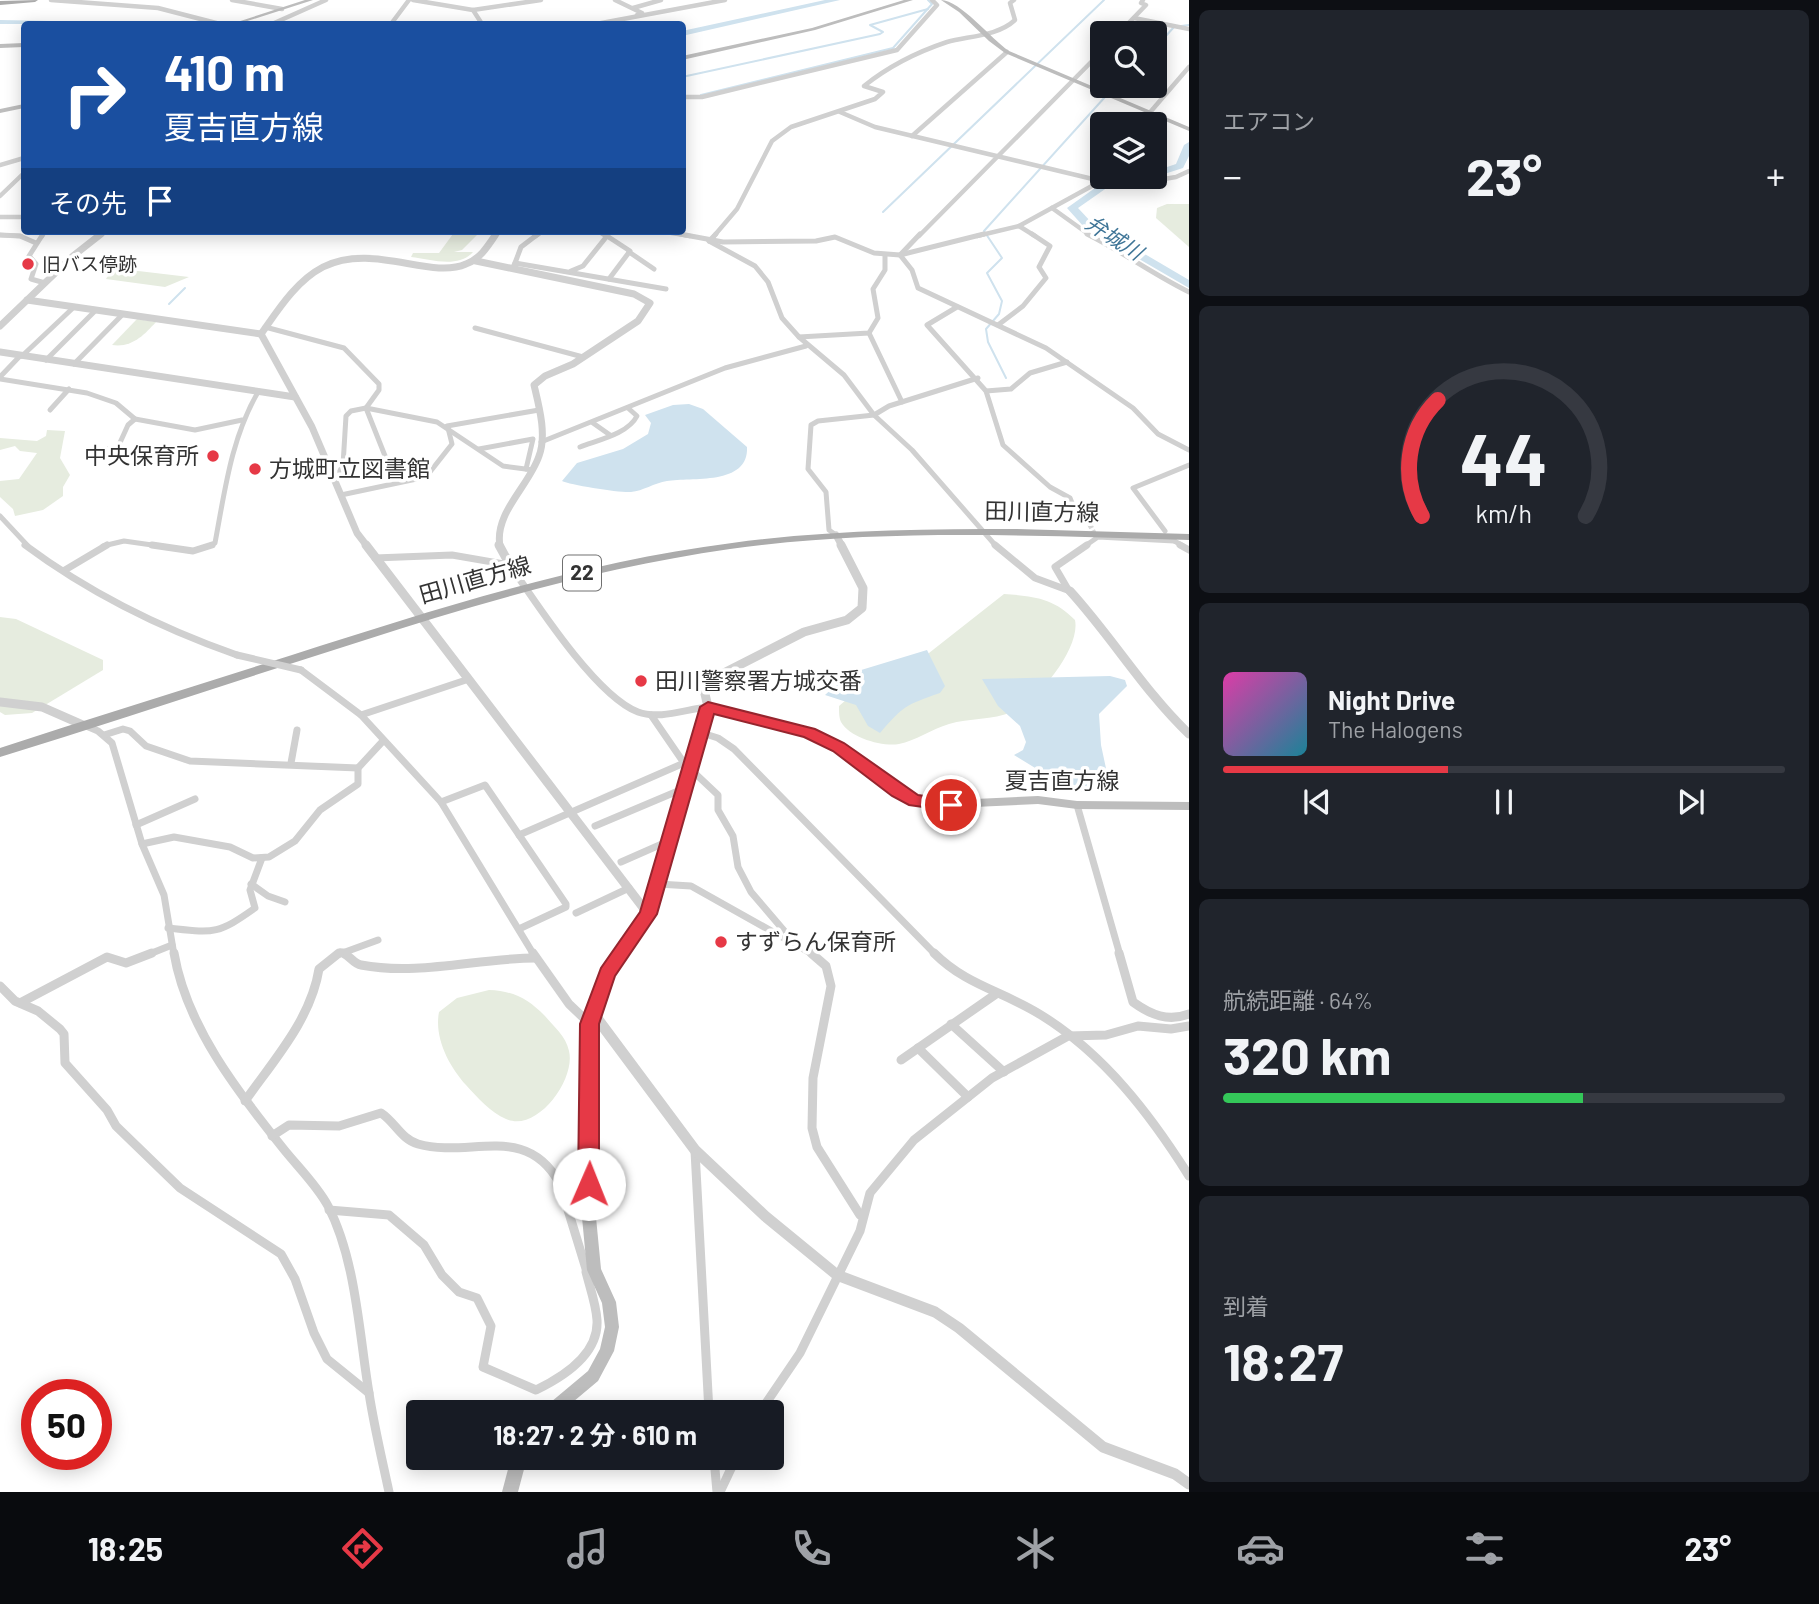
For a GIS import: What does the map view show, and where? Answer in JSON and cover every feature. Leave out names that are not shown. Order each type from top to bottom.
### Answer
[{"type":"main road","points":[[0,3],[35,0]]},
{"type":"main road","points":[[244,21],[310,0]]},
{"type":"main road","points":[[686,57],[825,26],[910,0]]},
{"type":"main road","points":[[944,0],[1007,52],[1148,112]]},
{"type":"main road","points":[[0,46],[21,45]]},
{"type":"main road","points":[[0,111],[21,108]]},
{"type":"main road","points":[[1167,120],[1187,128]]},
{"type":"main road","name":"田川直方線","points":[[980,528],[1096,535],[1189,534]]},
{"type":"main road","name":"田川直方線","points":[[0,746],[522,583],[647,560],[833,533],[980,528],[1169,536]]},
{"type":"main road","points":[[564,1400],[593,1376],[607,1351],[612,1327],[609,1302],[590,1271],[588,1207],[591,1018],[607,974],[648,914],[685,788],[688,765],[702,733],[708,707]]},
{"type":"main road","name":"夏吉直方線","points":[[708,707],[809,733],[839,747],[898,792],[915,801],[971,805],[1038,800],[1076,805],[1189,806]]},
{"type":"main road","name":"田川直方線","points":[[0,753],[78,723]]},
{"type":"main road","points":[[510,1492],[516,1470]]},
{"type":"street","points":[[51,0],[142,6],[211,21]]},
{"type":"street","points":[[232,0],[282,9]]},
{"type":"street","points":[[270,13],[282,20],[326,0]]},
{"type":"street","points":[[394,21],[411,0],[472,10],[541,0]]},
{"type":"street","points":[[606,21],[641,15],[615,0]]},
{"type":"street","points":[[633,9],[661,0]]},
{"type":"street","points":[[614,21],[725,0]]},
{"type":"street","points":[[686,97],[702,97],[897,50],[937,5],[932,0]]},
{"type":"street","points":[[709,241],[726,226],[737,209],[772,141],[791,127],[864,105],[883,92],[864,86],[887,69],[920,53],[1005,29],[1013,23],[1014,11],[1010,3],[1014,0]]},
{"type":"street","points":[[1131,21],[1146,5],[1141,3],[1143,0]]},
{"type":"street","points":[[639,7],[650,15]]},
{"type":"street","points":[[472,10],[480,21]]},
{"type":"street","points":[[1134,18],[1189,29]]},
{"type":"street","points":[[912,136],[1007,52]]},
{"type":"street","points":[[900,255],[996,155],[1090,65]]},
{"type":"street","points":[[1151,112],[1189,67]]},
{"type":"street","points":[[840,112],[867,124],[912,136],[1090,178]]},
{"type":"street","points":[[1187,128],[1189,120]]},
{"type":"street","points":[[0,165],[21,159]]},
{"type":"street","points":[[1167,177],[1189,171]]},
{"type":"street","points":[[0,196],[21,176]]},
{"type":"street","points":[[680,235],[709,241],[816,241],[835,237],[885,255],[900,255],[1019,226],[1090,187]]},
{"type":"street","points":[[1052,208],[1062,213],[1080,231],[1126,253],[1160,278],[1189,292]]},
{"type":"street","points":[[0,217],[21,217]]},
{"type":"street","points":[[998,325],[1023,306],[1046,278],[1039,267],[1049,246],[1019,226]]},
{"type":"street","points":[[0,235],[20,236],[36,243]]},
{"type":"street","points":[[42,235],[29,256],[36,264],[31,279],[45,283]]},
{"type":"street","points":[[0,326],[101,235]]},
{"type":"street","points":[[476,261],[496,235]]},
{"type":"street","points":[[514,265],[521,247],[538,235]]},
{"type":"street","points":[[568,272],[583,266],[607,236],[629,248],[629,252],[654,269]]},
{"type":"street","points":[[709,241],[755,266],[768,282],[782,318],[806,345],[844,375],[874,415],[912,450],[1017,566],[1035,578],[1070,592]]},
{"type":"street","points":[[609,279],[629,252]]},
{"type":"street","points":[[869,332],[879,318],[873,289],[885,270],[885,255]]},
{"type":"street","points":[[900,255],[912,270],[918,288],[998,325],[1068,362],[1143,416],[1158,434],[1189,450]]},
{"type":"street","points":[[263,331],[313,272],[332,261],[370,256],[450,268],[476,261],[514,265],[666,289]]},
{"type":"street","points":[[514,265],[634,294],[650,303],[648,312],[630,327],[606,339],[583,358],[537,381],[534,389],[539,410],[540,455],[529,470],[500,526],[498,547],[522,583],[578,655],[623,705],[651,715],[708,707],[705,694],[714,677],[804,632],[847,620],[862,608],[863,588],[833,533],[826,492],[808,469],[808,430],[818,421],[874,415],[902,402],[978,378]]},
{"type":"street","points":[[27,300],[263,331],[344,348],[379,384],[379,390],[366,408]]},
{"type":"street","points":[[0,378],[74,307]]},
{"type":"street","points":[[957,307],[927,322],[927,325],[978,378],[986,391],[1003,445],[1050,488],[1070,498],[1074,508],[1086,517]]},
{"type":"street","points":[[46,360],[96,310]]},
{"type":"street","points":[[74,364],[124,314]]},
{"type":"street","points":[[475,328],[583,358]]},
{"type":"street","points":[[263,331],[336,478],[357,533],[648,914]]},
{"type":"street","points":[[799,337],[869,332]]},
{"type":"street","points":[[869,332],[902,402]]},
{"type":"street","points":[[541,442],[593,424],[725,368],[806,345]]},
{"type":"street","points":[[0,352],[295,397]]},
{"type":"street","points":[[986,391],[1011,389],[1030,373],[1068,362]]},
{"type":"street","points":[[0,378],[69,389],[109,400],[135,419],[195,430],[242,420]]},
{"type":"street","points":[[50,410],[69,389]]},
{"type":"street","points":[[65,570],[103,545],[113,542],[131,541],[184,552],[203,550],[215,542],[233,449],[242,420],[258,392]]},
{"type":"street","points":[[366,408],[393,476],[409,480]]},
{"type":"street","points":[[336,478],[343,465],[346,416],[351,411],[366,408],[447,426],[539,410]]},
{"type":"street","points":[[580,447],[610,435],[636,420],[637,416],[628,408]]},
{"type":"street","points":[[100,450],[118,447],[128,425],[135,419]]},
{"type":"street","points":[[593,424],[610,435]]},
{"type":"street","points":[[447,426],[503,466],[529,470]]},
{"type":"street","points":[[341,495],[431,474],[448,452],[452,434],[447,426]]},
{"type":"street","points":[[479,449],[533,439],[529,470]]},
{"type":"street","points":[[1189,465],[1133,488],[1169,536],[1189,550]]},
{"type":"street","points":[[0,516],[13,537],[98,592],[168,629],[237,655],[301,670],[361,715],[441,802],[521,929],[536,958],[569,1004],[591,1018],[695,1150],[765,1216],[837,1275],[935,1312],[959,1328],[1103,1447],[1175,1474],[1189,1484]]},
{"type":"street","points":[[1096,535],[1055,567],[1070,592],[1094,617],[1163,709],[1189,734]]},
{"type":"street","points":[[375,558],[452,555],[510,565]]},
{"type":"street","points":[[361,715],[469,679]]},
{"type":"street","points":[[0,702],[42,707],[104,735],[112,743],[142,844],[164,895],[167,928],[177,972],[196,1020],[245,1101],[329,1210],[339,1233],[360,1320],[369,1393],[389,1492]]},
{"type":"street","points":[[651,715],[688,765],[718,795],[718,810],[733,836],[738,867],[751,892],[797,946]]},
{"type":"street","points":[[104,735],[123,729],[130,730],[146,746],[190,761],[251,765],[290,763],[358,768]]},
{"type":"street","points":[[290,763],[297,730]]},
{"type":"street","points":[[702,733],[718,737],[734,749],[952,971],[1042,1015],[1098,1057],[1160,1129],[1189,1176]]},
{"type":"street","points":[[142,844],[174,837],[230,847],[253,858],[269,858],[295,841],[320,810],[358,784],[358,768],[383,741]]},
{"type":"street","points":[[519,835],[688,765]]},
{"type":"street","points":[[441,802],[485,785],[566,904],[566,907],[521,929]]},
{"type":"street","points":[[595,827],[685,788]]},
{"type":"street","points":[[136,825],[195,799]]},
{"type":"street","points":[[1076,805],[1133,1002],[1157,1016],[1173,1020],[1189,1014]]},
{"type":"street","points":[[621,862],[671,840]]},
{"type":"street","points":[[167,928],[203,932],[226,929],[255,908],[251,884],[262,858]]},
{"type":"street","points":[[251,884],[268,896],[285,902]]},
{"type":"street","points":[[658,884],[691,886],[797,946],[826,966],[831,986],[813,1079],[812,1128],[817,1147],[860,1215]]},
{"type":"street","points":[[576,913],[629,888]]},
{"type":"street","points":[[245,1101],[296,1029],[305,1008],[315,995],[319,969],[340,952],[378,940]]},
{"type":"street","points":[[20,1003],[107,957],[126,963],[172,946]]},
{"type":"street","points":[[340,952],[348,955],[357,965],[402,969],[424,969],[495,958],[536,958]]},
{"type":"street","points":[[0,986],[20,1003],[46,1016],[60,1029],[64,1034],[65,1063],[107,1110],[116,1126],[180,1188],[281,1254],[290,1266],[313,1333],[328,1361],[369,1393]]},
{"type":"street","points":[[901,1060],[996,994]]},
{"type":"street","points":[[951,1024],[1004,1072]]},
{"type":"street","points":[[768,1400],[800,1353],[860,1231],[860,1215],[877,1180],[915,1140],[1004,1072],[1069,1036],[1088,1032],[1108,1035],[1133,1026],[1170,1030],[1189,1026]]},
{"type":"street","points":[[918,1048],[968,1097]]},
{"type":"street","points":[[272,1136],[289,1125],[339,1126],[381,1113],[389,1117],[398,1133],[408,1142],[422,1145],[513,1146],[538,1158],[553,1171],[559,1184],[590,1271],[597,1324],[584,1356],[548,1385],[536,1390],[483,1367],[491,1326],[477,1298],[459,1292],[442,1275],[424,1245],[404,1231],[398,1221],[389,1215],[329,1210]]},
{"type":"street","points":[[695,1150],[708,1400]]},
{"type":"street","points":[[715,1470],[719,1492]]},
{"type":"street","points":[[719,1492],[730,1470]]},
{"type":"shaded area","points":[[1167,204],[1189,204],[1189,247],[1156,218],[1157,208]]},
{"type":"shaded area","points":[[452,235],[477,235],[462,250],[454,252],[473,252],[460,260],[444,262],[411,257],[413,253],[439,253]]},
{"type":"shaded area","points":[[113,268],[189,277],[165,287],[106,279]]},
{"type":"shaded area","points":[[137,319],[156,322],[132,342],[112,345]]},
{"type":"shaded area","points":[[47,430],[65,431],[60,458],[70,475],[63,487],[63,496],[43,510],[15,516],[13,509],[0,497],[0,481],[19,479],[37,453],[20,451],[15,446],[0,450],[0,438],[37,441],[46,436]]},
{"type":"shaded area","points":[[1004,594],[1043,600],[1059,607],[1075,620],[1075,632],[1064,659],[1045,686],[1033,697],[1005,715],[949,724],[899,744],[867,740],[845,728],[840,720],[839,706],[846,700],[929,653]]},
{"type":"shaded area","points":[[0,617],[16,619],[103,660],[103,670],[32,713],[5,715],[0,712]]},
{"type":"shaded area","points":[[489,990],[513,994],[533,1005],[559,1032],[569,1051],[570,1063],[560,1089],[552,1101],[530,1118],[518,1121],[506,1119],[490,1109],[460,1077],[441,1042],[439,1012],[457,998]]},
{"type":"water","points":[[689,404],[703,409],[747,447],[745,459],[739,468],[717,477],[667,481],[631,492],[562,481],[577,463],[623,449],[648,434],[651,423],[645,415],[673,405]]},
{"type":"water","points":[[927,650],[945,686],[940,693],[906,707],[880,733],[868,726],[856,705],[825,695],[848,674]]},
{"type":"water","points":[[1110,676],[1125,680],[1127,686],[1099,714],[1101,745],[1110,787],[1082,792],[1071,790],[1014,755],[1023,750],[1026,742],[1020,726],[998,706],[982,679]]},
{"type":"waterway","points":[[686,33],[836,0]]},
{"type":"waterway","points":[[927,9],[932,4],[928,0]]},
{"type":"waterway","points":[[883,212],[1104,0]]},
{"type":"waterway","points":[[686,76],[880,34],[883,32],[870,25],[927,9]]},
{"type":"waterway","points":[[701,95],[893,48],[927,9]]},
{"type":"waterway","points":[[0,22],[21,22]]},
{"type":"waterway","points":[[1181,26],[1189,25]]},
{"type":"waterway","points":[[1167,35],[1174,27]]},
{"type":"waterway","points":[[1006,378],[988,342],[986,329],[999,314],[1002,301],[987,273],[1002,258],[984,231],[1104,98]]},
{"type":"waterway","name":"弁城川","points":[[1167,170],[1180,166],[1189,145]]},
{"type":"waterway","name":"弁城川","points":[[1099,189],[1072,208],[1088,225],[1189,285]]},
{"type":"waterway","points":[[169,304],[185,288]]},
{"type":"tunnel","points":[[1086,517],[1094,533]]},
{"type":"place","name":"旧バス停跡","points":[[28,264]]},
{"type":"place","name":"中央保育所","points":[[213,456]]},
{"type":"place","name":"方城町立図書館","points":[[255,469]]},
{"type":"place","name":"田川警察署方城交番","points":[[641,681]]},
{"type":"place","name":"すずらん保育所","points":[[721,942]]},
{"type":"route","points":[[589,1184],[590,1024],[607,974],[639,933],[648,914],[708,707],[752,716],[809,733],[839,747],[898,792],[915,801],[931,805],[951,805]]}]
